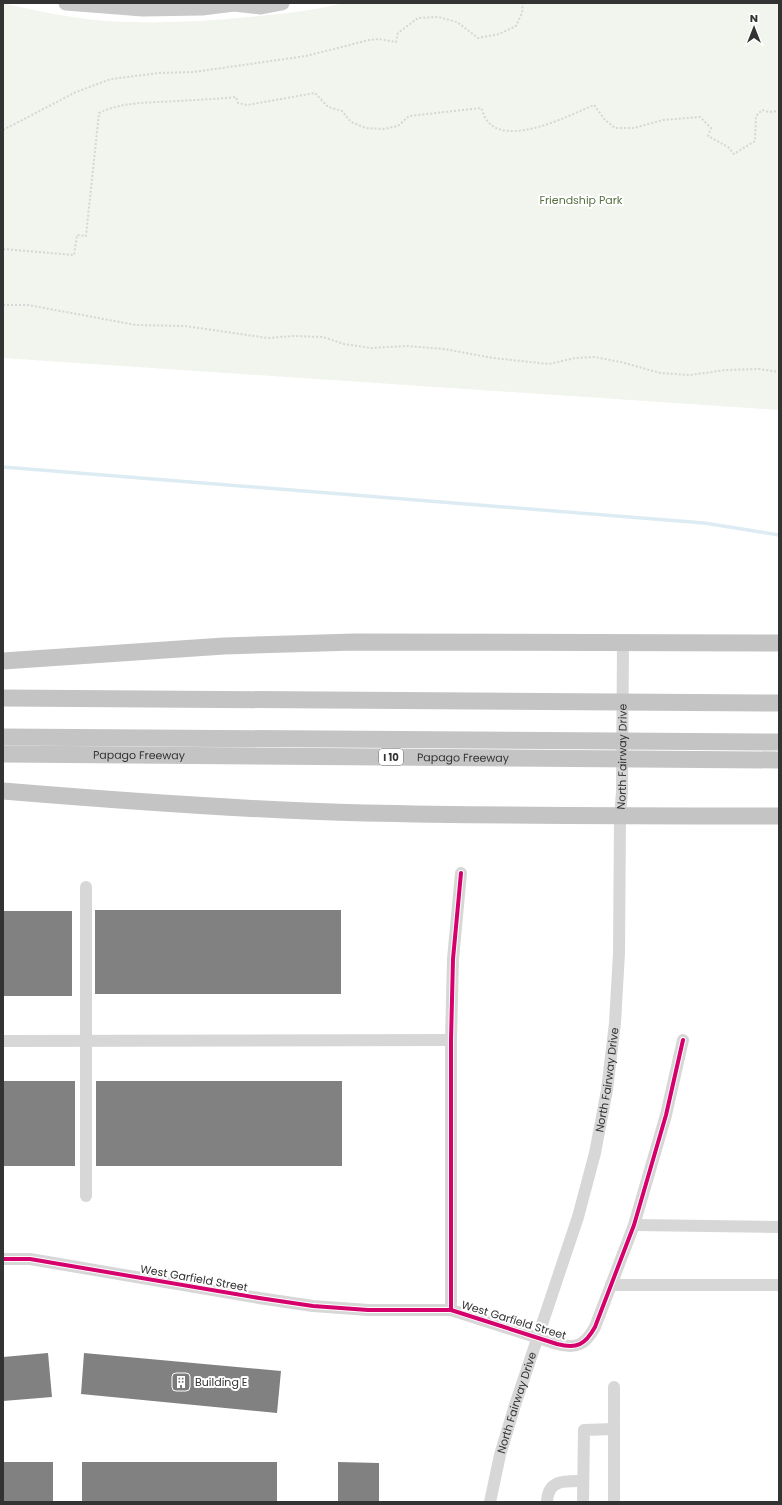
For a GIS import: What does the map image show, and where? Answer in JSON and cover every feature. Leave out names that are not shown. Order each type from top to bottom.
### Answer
[{"type":"highway","points":[[3,661],[224,646],[355,642],[779,643]]},
{"type":"highway","points":[[3,698],[779,704]]},
{"type":"highway","points":[[3,737],[779,742]]},
{"type":"highway","name":"Papago Freeway","points":[[3,754],[779,760]]},
{"type":"highway","points":[[3,791],[109,800],[334,812],[620,816],[779,816]]},
{"type":"main road","points":[[66,3],[143,9],[202,8],[235,3],[260,7],[282,3]]},
{"type":"street","name":"North Fairway Drive","points":[[490,1502],[500,1455],[578,1217],[595,1153],[607,1090],[615,1023],[618,953],[620,816],[622,792],[622,642]]},
{"type":"street","points":[[452,1310],[451,1040],[453,959],[460,873]]},
{"type":"street","points":[[86,887],[86,1196]]},
{"type":"street","points":[[3,1041],[451,1040]]},
{"type":"street","name":"West Garfield Street","points":[[3,1259],[30,1259],[313,1306],[368,1310],[452,1310],[567,1346],[576,1346],[584,1342],[590,1336],[595,1327],[634,1225],[666,1115],[683,1040]]},
{"type":"street","points":[[634,1225],[779,1227]]},
{"type":"street","points":[[611,1285],[779,1285]]},
{"type":"street","points":[[614,1387],[614,1502]]},
{"type":"street","points":[[583,1502],[584,1430],[614,1429]]},
{"type":"street","points":[[546,1502],[547,1494],[553,1485],[564,1481],[583,1481]]},
{"type":"path","points":[[3,130],[76,92],[111,79],[158,73],[194,72],[306,56],[369,40],[378,39],[396,42],[398,33],[418,18],[438,17],[457,22],[478,38],[499,34],[516,26],[522,13],[523,3]]},
{"type":"path","points":[[3,249],[74,255],[77,235],[86,236],[99,113],[110,108],[138,102],[236,97],[238,103],[247,105],[315,93],[328,107],[342,111],[351,122],[366,128],[383,129],[398,126],[409,116],[481,108],[487,120],[494,126],[504,131],[520,132],[544,126],[594,105],[605,120],[615,128],[634,128],[663,120],[700,117],[712,128],[708,136],[728,147],[734,154],[755,141],[756,116],[762,110],[769,112],[779,111]]},
{"type":"path","points":[[3,305],[28,305],[136,325],[185,326],[268,338],[293,336],[323,337],[344,344],[371,348],[407,346],[444,349],[493,358],[549,364],[575,358],[594,357],[621,362],[660,373],[690,376],[726,370],[759,369],[779,372]]},
{"type":"green space","name":"Friendship Park","points":[[3,3],[54,14],[92,20],[123,22],[176,22],[272,15],[344,3],[779,3],[779,410],[3,358]]},
{"type":"building","points":[[95,910],[341,910],[341,994],[95,994]]},
{"type":"building","points":[[3,911],[72,911],[72,996],[3,996]]},
{"type":"building","points":[[3,1081],[75,1081],[75,1166],[3,1166]]},
{"type":"building","points":[[96,1081],[342,1081],[342,1166],[96,1166]]},
{"type":"building","points":[[48,1353],[52,1397],[3,1401],[3,1357]]},
{"type":"building","name":"Building E","points":[[84,1353],[281,1371],[277,1413],[81,1394]]},
{"type":"building","points":[[3,1462],[53,1462],[53,1502],[3,1502]]},
{"type":"building","points":[[82,1462],[277,1462],[277,1502],[82,1502]]},
{"type":"building","points":[[338,1462],[379,1463],[379,1502],[338,1502]]},
{"type":"waterway","points":[[3,467],[704,523],[779,535]]},
{"type":"cycle path","points":[[451,1310],[451,1040],[453,959],[461,873]]},
{"type":"cycle path","points":[[3,1259],[30,1259],[313,1306],[368,1310],[451,1310],[557,1344],[575,1346],[584,1342],[595,1327],[634,1225],[666,1115],[683,1040]]},
{"type":"place","name":"Building E","points":[[181,1382]]}]
